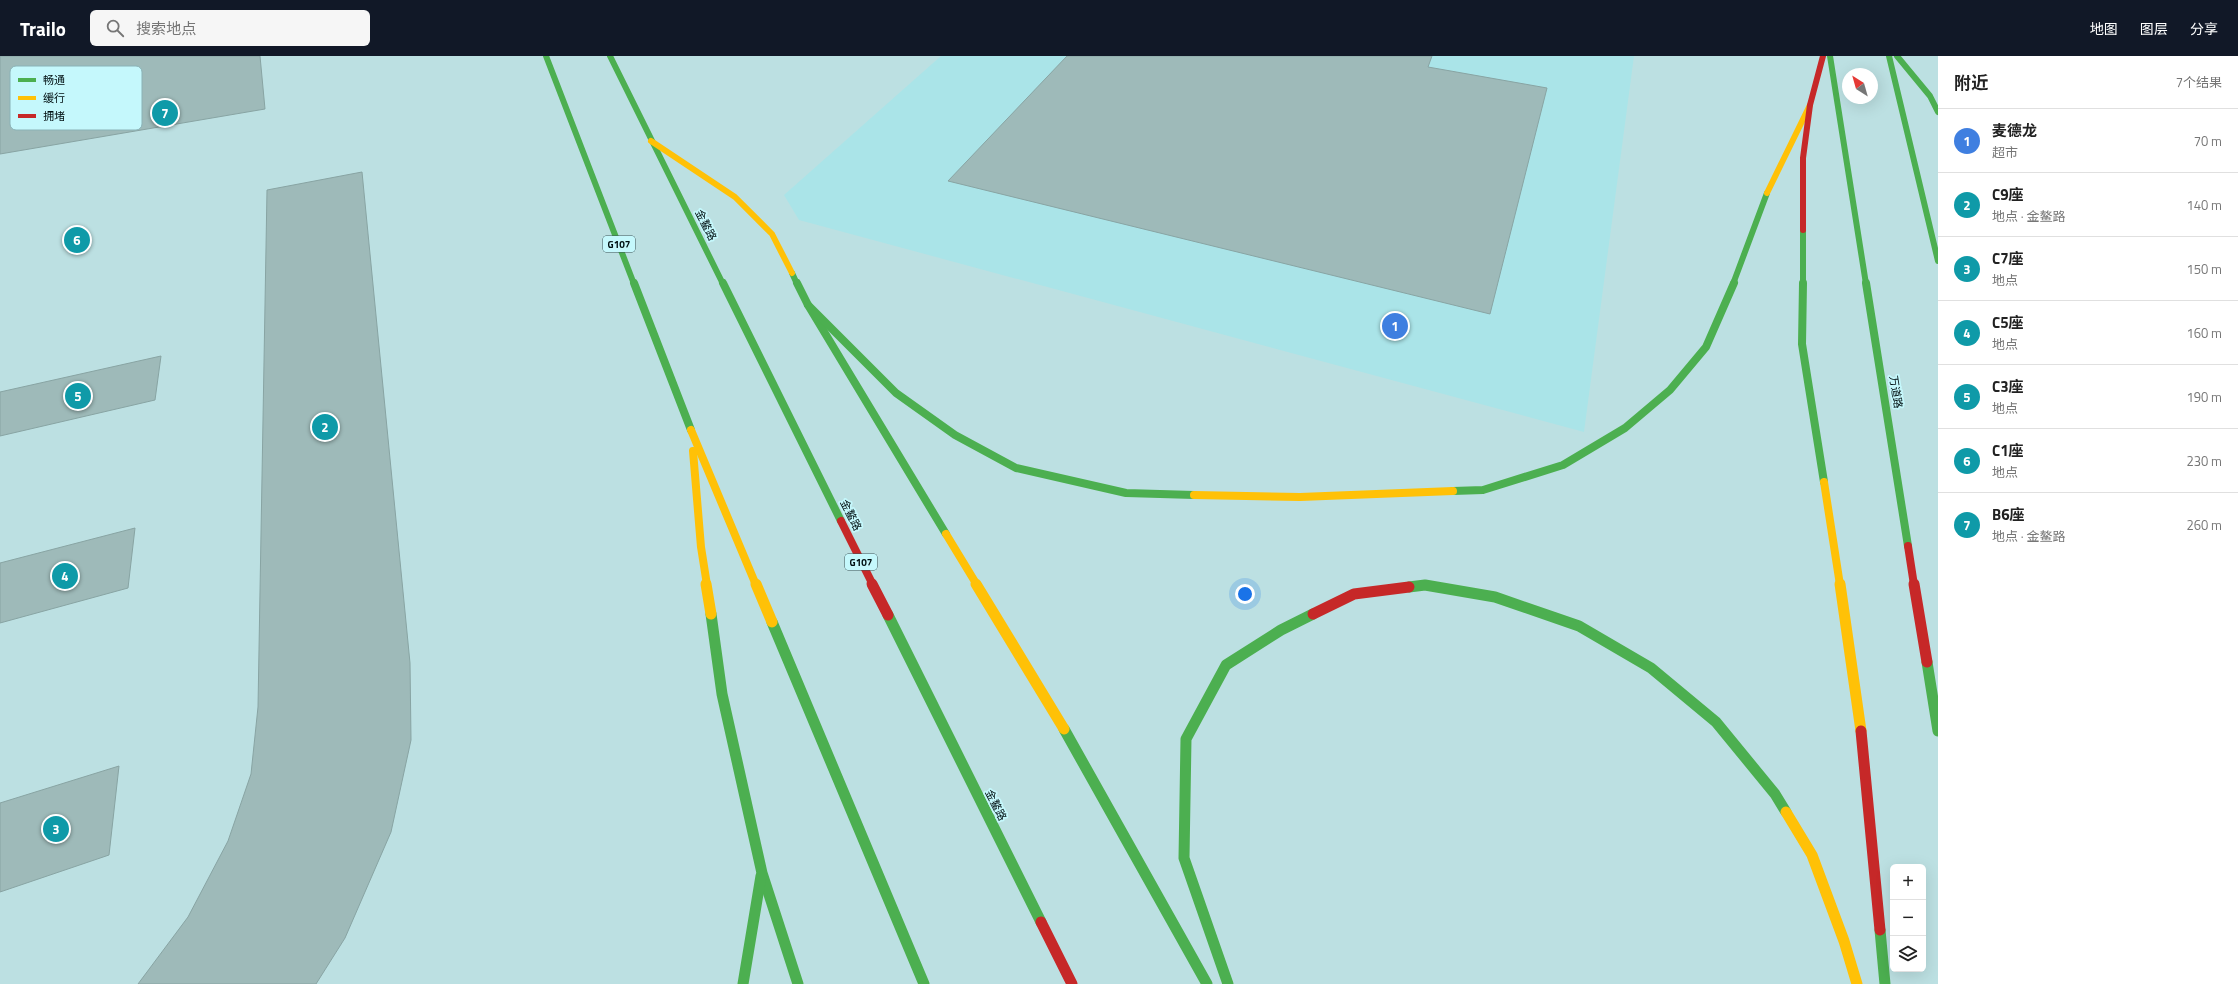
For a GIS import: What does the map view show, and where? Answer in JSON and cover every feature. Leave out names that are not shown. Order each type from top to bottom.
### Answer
[{"type":"main road","name":"G107","points":[[546,56],[692,432],[924,984]]},
{"type":"main road","name":"金鳌路","points":[[610,56],[650,141],[1072,984]]},
{"type":"main road","points":[[1823,56],[1810,105],[1803,158],[1802,344],[1857,693],[1885,984]]},
{"type":"main road","name":"万道路","points":[[1830,56],[1938,731]]},
{"type":"main road","points":[[1889,56],[1938,261]]},
{"type":"main road","points":[[1897,56],[1930,96],[1938,112]]},
{"type":"main road","points":[[808,305],[896,393],[955,435],[1016,468],[1126,493],[1300,497],[1483,490],[1563,465],[1624,428],[1670,390],[1706,347],[1745,256],[1762,202],[1810,105]]},
{"type":"main road","points":[[650,141],[735,197],[772,234],[808,305],[1075,747],[1207,984]]},
{"type":"main road","points":[[692,432],[701,547],[722,694],[762,873],[798,984]]},
{"type":"main road","points":[[1228,984],[1184,858],[1186,738],[1226,665],[1281,630],[1354,594],[1425,585],[1494,597],[1579,626],[1651,668],[1716,722],[1775,794],[1812,855],[1844,941],[1857,984]]},
{"type":"main road","points":[[743,984],[762,873]]},
{"type":"shaded area","points":[[941,56],[1634,56],[1584,432],[799,220],[784,195]]},
{"type":"building","points":[[0,56],[260,56],[265,109],[142,130],[142,66],[10,66],[10,130],[141,130],[0,154]]},
{"type":"building","points":[[1067,56],[1432,56],[1428,67],[1547,88],[1490,314],[948,181]]},
{"type":"building","points":[[362,172],[410,663],[411,740],[391,832],[345,938],[316,984],[138,984],[188,917],[228,841],[251,774],[258,707],[267,190]]},
{"type":"building","points":[[161,356],[155,400],[0,436],[0,392]]},
{"type":"building","points":[[135,528],[128,588],[0,623],[0,563]]},
{"type":"building","points":[[119,766],[109,855],[0,892],[0,803]]},
{"type":"traffic: fast","points":[[546,56],[691,430]]},
{"type":"traffic: fast","points":[[610,56],[841,521]]},
{"type":"traffic: fast","points":[[1830,56],[1908,546]]},
{"type":"traffic: fast","points":[[1889,56],[1938,261]]},
{"type":"traffic: fast","points":[[1897,56],[1930,96],[1938,112]]},
{"type":"traffic: fast","points":[[1453,491],[1483,490],[1563,465],[1625,428],[1670,390],[1706,347],[1745,256],[1767,193]]},
{"type":"traffic: fast","points":[[1803,230],[1802,344],[1824,482]]},
{"type":"traffic: fast","points":[[792,273],[808,305],[946,534]]},
{"type":"traffic: fast","points":[[808,305],[896,393],[955,435],[1016,468],[1126,493],[1194,495]]},
{"type":"traffic: fast","points":[[1409,587],[1425,585],[1495,597],[1579,626],[1651,668],[1716,722],[1775,794],[1786,812]]},
{"type":"traffic: fast","points":[[711,614],[722,694],[762,873],[798,984]]},
{"type":"traffic: fast","points":[[1228,984],[1184,858],[1186,739],[1226,665],[1281,630],[1313,614]]},
{"type":"traffic: fast","points":[[888,615],[1041,922]]},
{"type":"traffic: fast","points":[[772,622],[924,984]]},
{"type":"traffic: fast","points":[[1927,662],[1938,731]]},
{"type":"traffic: fast","points":[[1064,729],[1207,984]]},
{"type":"traffic: fast","points":[[743,984],[761,876]]},
{"type":"traffic: fast","points":[[1880,930],[1885,984]]},
{"type":"traffic: slow","points":[[1767,193],[1810,105]]},
{"type":"traffic: slow","points":[[651,141],[735,197],[772,234],[792,273]]},
{"type":"traffic: slow","points":[[691,430],[772,622]]},
{"type":"traffic: slow","points":[[693,451],[701,547],[711,614]]},
{"type":"traffic: slow","points":[[1824,482],[1857,693],[1861,731]]},
{"type":"traffic: slow","points":[[1194,495],[1300,497],[1453,491]]},
{"type":"traffic: slow","points":[[946,534],[1064,729]]},
{"type":"traffic: slow","points":[[1786,812],[1812,855],[1844,941],[1857,984]]},
{"type":"traffic: jam","points":[[1803,230],[1803,158],[1810,105],[1823,56]]},
{"type":"traffic: jam","points":[[841,521],[888,615]]},
{"type":"traffic: jam","points":[[1908,546],[1927,662]]},
{"type":"traffic: jam","points":[[1313,614],[1354,594],[1409,587]]},
{"type":"traffic: jam","points":[[1861,731],[1880,930]]},
{"type":"traffic: jam","points":[[1041,922],[1072,984]]},
{"type":"place","name":"B6座","points":[[165,113]]},
{"type":"place","name":"C1座","points":[[77,240]]},
{"type":"place","name":"麦德龙","points":[[1395,326]]},
{"type":"place","name":"C3座","points":[[78,396]]},
{"type":"place","name":"C9座","points":[[325,427]]},
{"type":"place","name":"C5座","points":[[65,576]]},
{"type":"place","name":"C7座","points":[[56,829]]}]
